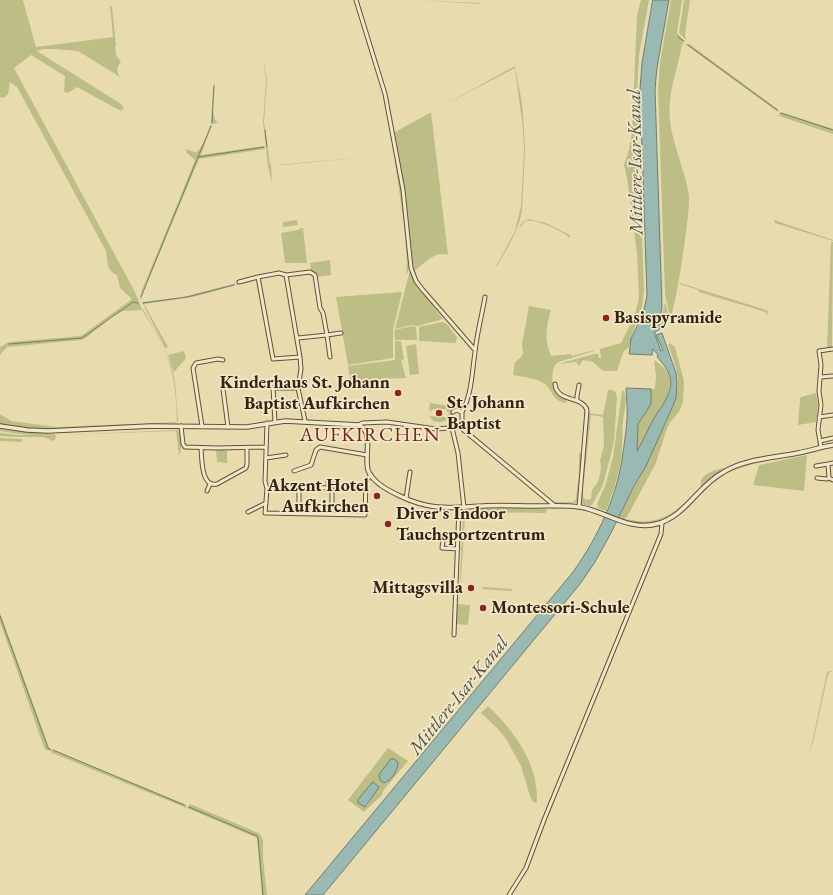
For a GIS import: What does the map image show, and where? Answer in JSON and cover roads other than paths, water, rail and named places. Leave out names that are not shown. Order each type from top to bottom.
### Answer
[{"type":"street","points":[[356,0],[385,94],[403,190],[413,275],[422,289],[475,350]]},
{"type":"street","points":[[239,282],[279,273],[286,275],[310,272],[315,275],[330,357]]},
{"type":"street","points":[[286,275],[298,338],[301,369],[298,388],[305,421]]},
{"type":"street","points":[[258,277],[273,359],[300,357]]},
{"type":"street","points":[[460,427],[462,422],[462,412],[467,402],[472,377],[475,350],[485,296]]},
{"type":"street","points":[[298,338],[341,333]]},
{"type":"street","points":[[821,447],[818,430],[821,405],[819,391],[821,365],[819,351],[833,348]]},
{"type":"street","points":[[202,426],[193,368],[196,363],[218,359],[223,360]]},
{"type":"street","points":[[820,377],[833,376]]},
{"type":"street","points":[[556,384],[557,391],[561,395],[586,406],[588,416],[579,507]]},
{"type":"street","points":[[577,401],[577,389],[579,385]]},
{"type":"street","points":[[275,422],[273,388],[298,388]]},
{"type":"street","points":[[223,389],[228,427]]},
{"type":"street","points":[[453,412],[456,410],[462,412]]},
{"type":"street","points":[[819,417],[833,415]]},
{"type":"street","points":[[0,426],[27,430],[151,426],[247,427],[275,422],[305,421],[359,424],[387,422],[436,429],[460,427],[555,506]]},
{"type":"street","points":[[363,427],[369,423]]},
{"type":"street","points":[[267,424],[265,481],[267,489],[265,513],[365,515],[366,481],[371,475]]},
{"type":"street","points":[[359,424],[363,427],[367,435],[368,470],[371,475],[382,485],[406,498],[429,506],[459,508],[502,506],[579,507],[591,509],[622,521],[642,525],[655,525],[678,514],[712,480],[726,470],[751,462],[833,446]]},
{"type":"street","points":[[181,426],[184,446],[201,448],[266,447]]},
{"type":"street","points":[[452,428],[458,453],[464,508]]},
{"type":"street","points":[[820,441],[833,438]]},
{"type":"street","points":[[812,450],[821,447],[833,446]]},
{"type":"street","points":[[294,470],[310,465],[316,450],[320,447],[367,455]]},
{"type":"street","points":[[201,448],[203,472],[206,480],[210,484],[217,484],[246,468],[247,448]]},
{"type":"street","points":[[266,458],[286,455]]},
{"type":"street","points":[[816,466],[833,463]]},
{"type":"street","points":[[828,464],[828,478]]},
{"type":"street","points":[[406,498],[410,472]]},
{"type":"street","points":[[817,478],[828,478],[833,480]]},
{"type":"street","points":[[207,491],[210,484]]},
{"type":"street","points":[[299,514],[300,489],[301,487],[309,487],[331,489],[332,514]]},
{"type":"street","points":[[248,512],[266,503]]},
{"type":"street","points":[[454,635],[459,508]]},
{"type":"street","points":[[509,895],[520,880],[526,868],[544,820],[661,534],[662,522]]},
{"type":"street","points":[[443,540],[442,548],[458,549]]},
{"type":"water","points":[[653,0],[669,0],[657,67],[655,89],[662,308],[659,323],[660,329],[655,332],[655,335],[661,351],[663,350],[656,335],[662,333],[676,373],[676,398],[646,466],[634,486],[595,562],[580,584],[323,895],[305,895],[573,572],[591,545],[606,515],[617,484],[626,429],[626,388],[651,389],[651,404],[638,424],[637,451],[669,392],[671,385],[668,372],[653,349],[652,355],[629,354],[631,339],[643,313],[647,296],[640,89],[642,63]]},
{"type":"water","points":[[391,759],[398,762],[397,769],[392,777],[384,783],[380,780],[379,775]]},
{"type":"water","points":[[373,782],[379,787],[365,807],[358,803],[358,800]]},
{"type":"waterway","points":[[678,37],[684,41]]},
{"type":"waterway","points":[[688,45],[777,110]]},
{"type":"waterway","points":[[212,123],[214,86]]},
{"type":"waterway","points":[[781,113],[833,130]]},
{"type":"waterway","points":[[198,157],[211,126]]},
{"type":"waterway","points":[[265,130],[267,147]]},
{"type":"waterway","points":[[141,297],[198,157],[264,147]]},
{"type":"waterway","points":[[143,303],[187,297],[234,285]]},
{"type":"waterway","points":[[9,344],[82,338],[133,302],[138,303]]},
{"type":"waterway","points":[[0,616],[48,748],[51,750]]},
{"type":"waterway","points":[[53,750],[184,805]]},
{"type":"waterway","points":[[189,807],[257,836],[263,895]]},
{"type":"place","name":"Basispyramide","points":[[606,318]]},
{"type":"place","name":"Kinderhaus St. Johann Baptist Aufkirchen","points":[[398,393]]},
{"type":"place","name":"St. Johann Baptist","points":[[439,413]]},
{"type":"place","name":"Akzent Hotel Aufkirchen","points":[[377,496]]},
{"type":"place","name":"Diver's Indoor Tauchsportzentrum","points":[[388,524]]},
{"type":"place","name":"Mittagsvilla","points":[[471,588]]},
{"type":"place","name":"Montessori-Schule","points":[[483,608]]},
{"type":"district","name":"AUFKIRCHEN","points":[[370,436]]},
{"type":"water label","name":"Mittlere-Isar-Kanal","points":[[636,162]]},
{"type":"water label","name":"Mittlere-Isar-Kanal","points":[[459,696]]}]
